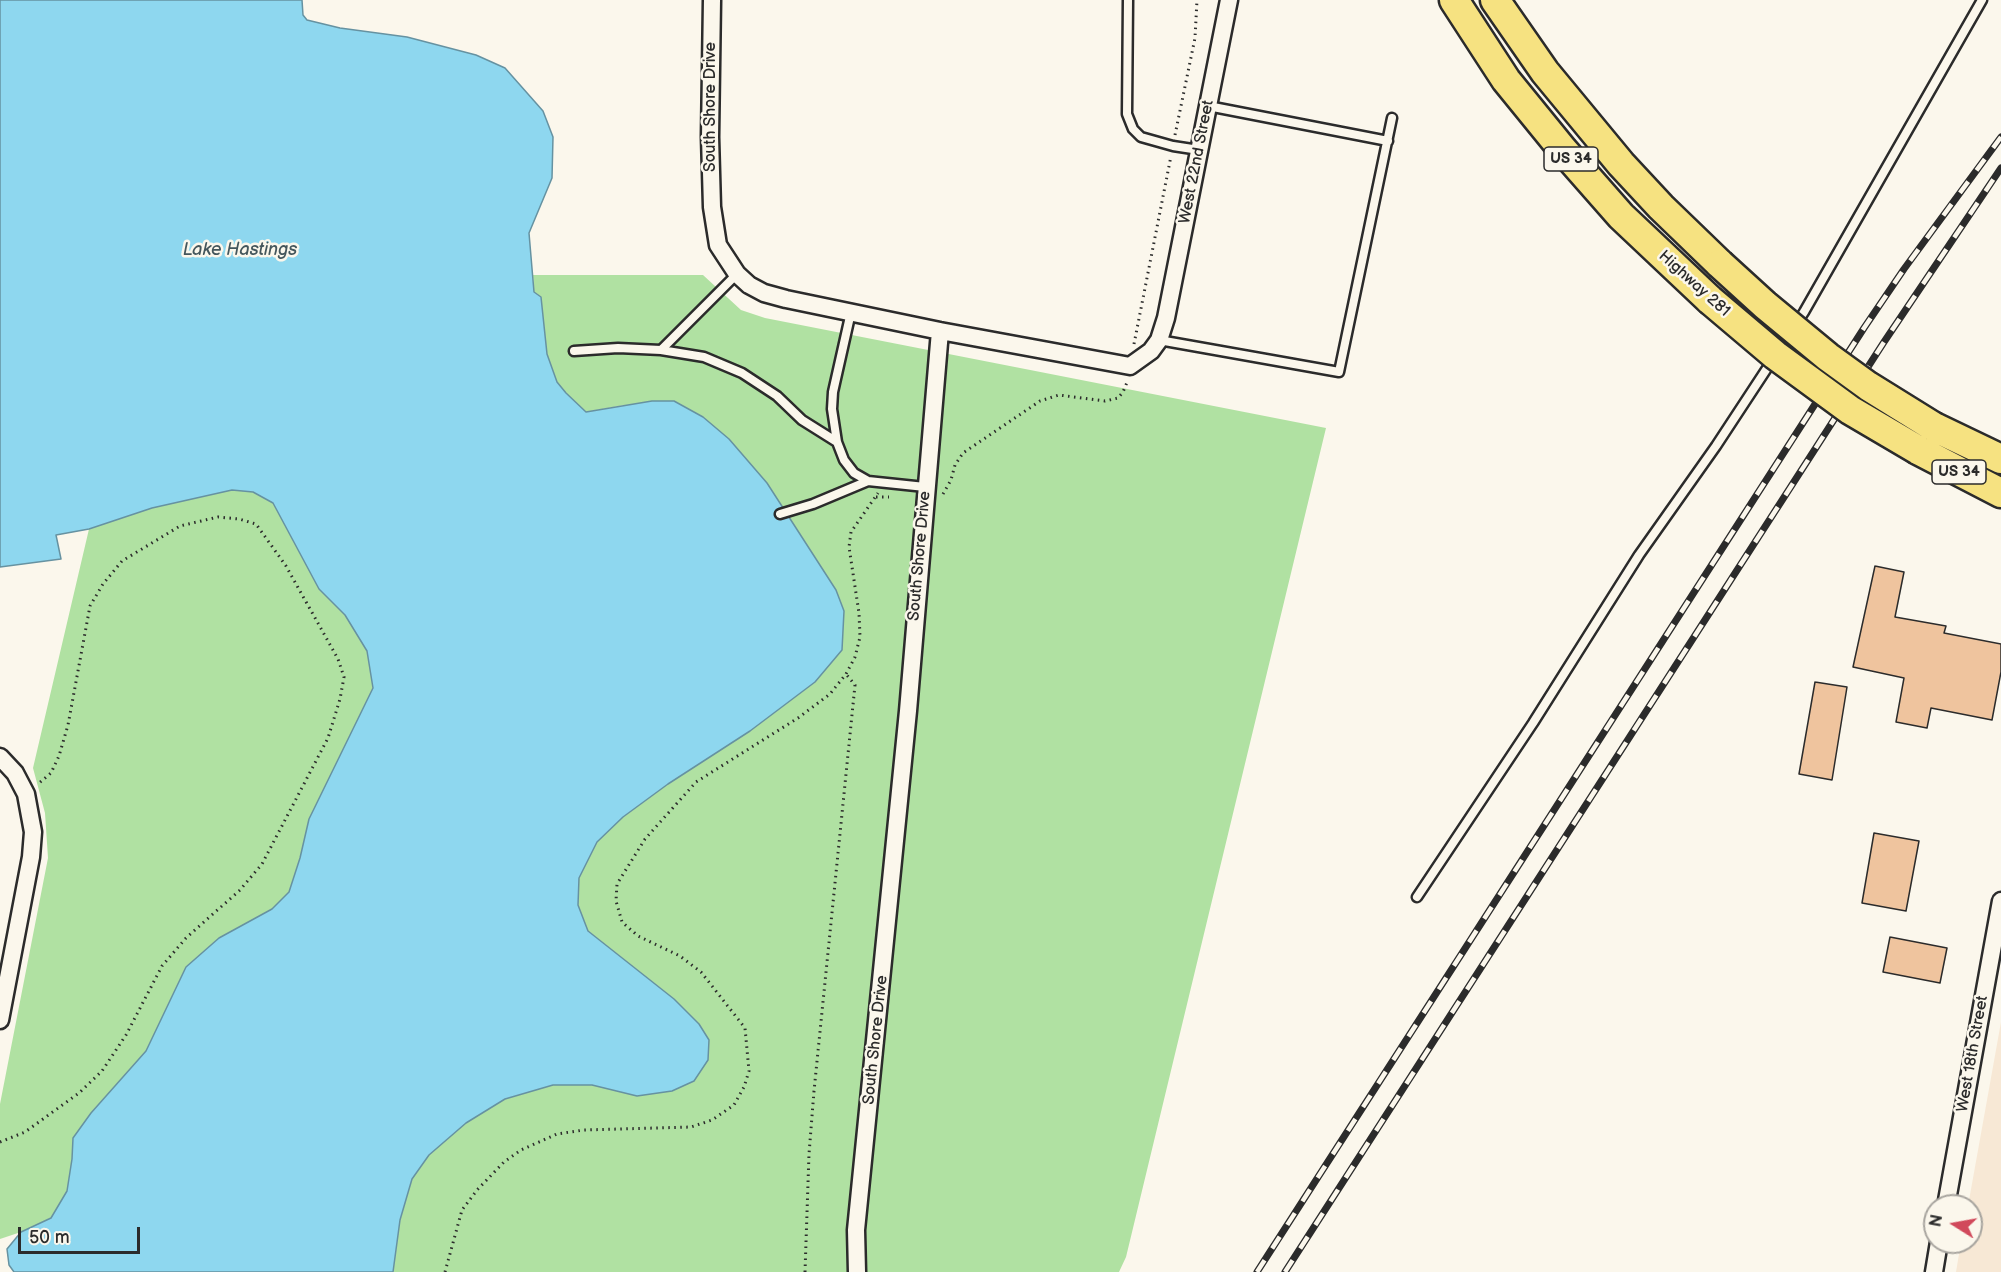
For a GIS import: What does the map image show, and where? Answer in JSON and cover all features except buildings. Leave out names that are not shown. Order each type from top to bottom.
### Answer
[{"type":"highway","name":"Highway 281","points":[[1454,0],[1506,80],[1563,150],[1621,216],[1710,300],[1775,355],[1833,397],[1918,450],[2001,493]]},
{"type":"highway","name":"Highway 281","points":[[1495,0],[1545,72],[1614,156],[1661,207],[1720,264],[1780,318],[1868,386],[1934,427],[2001,459]]},
{"type":"street","name":"South Shore Drive","points":[[712,0],[710,137],[712,207],[718,245],[736,274],[749,285],[764,293],[940,331],[905,734],[856,1230],[856,1272]]},
{"type":"street","name":"West 22nd Street","points":[[1162,332],[1229,0]]},
{"type":"street","points":[[940,331],[1130,366],[1151,351],[1162,332]]},
{"type":"street","points":[[0,758],[15,772],[26,794],[33,832],[32,857],[0,1020]]},
{"type":"street","name":"West 18th Street","points":[[1948,1194],[2001,901]]},
{"type":"street","points":[[1934,1272],[1937,1254]]},
{"type":"lane","points":[[1128,0],[1127,114],[1132,129],[1141,137],[1199,150]]},
{"type":"lane","points":[[1417,897],[1533,723],[1640,555],[1716,446],[1804,312],[1982,0]]},
{"type":"lane","points":[[1208,106],[1388,141]]},
{"type":"lane","points":[[1162,332],[1339,372],[1392,118]]},
{"type":"lane","points":[[661,350],[736,274]]},
{"type":"lane","points":[[852,312],[833,392],[832,409],[837,442],[844,460],[854,473],[868,481],[925,492]]},
{"type":"lane","points":[[574,351],[618,348],[661,350],[704,357],[742,373],[777,396],[802,420],[837,442]]},
{"type":"lane","points":[[780,514],[813,504],[868,481]]},
{"type":"path","points":[[876,497],[925,492],[940,495],[946,491],[955,465],[963,453],[1040,401],[1059,395],[1105,401],[1118,398],[1123,392],[1128,379],[1195,38],[1197,0]]},
{"type":"path","points":[[445,1272],[462,1210],[477,1190],[504,1162],[520,1150],[557,1134],[584,1130],[691,1127],[712,1120],[734,1105],[744,1087],[749,1071],[745,1028],[701,972],[680,956],[638,936],[622,922],[616,901],[617,884],[645,839],[696,782],[798,718],[830,694],[846,674],[855,657],[860,637],[859,613],[849,547],[851,532],[876,497],[882,483]]},
{"type":"path","points":[[0,1142],[26,1132],[79,1093],[102,1071],[126,1035],[162,966],[186,938],[240,890],[262,864],[328,738],[340,699],[344,677],[341,668],[326,634],[286,566],[256,524],[239,519],[218,517],[180,526],[122,561],[103,584],[90,606],[68,724],[59,756],[51,773],[26,794]]},
{"type":"path","points":[[805,1272],[813,1101],[855,685],[846,674]]},
{"type":"shaded area","points":[[2001,1022],[2001,1272],[1956,1272],[1959,1254],[1983,1254],[1983,1194],[1970,1194]]},
{"type":"green space","points":[[533,275],[703,275],[741,310],[765,318],[1326,428],[1126,1257],[1119,1272],[393,1272],[400,1220],[412,1179],[429,1155],[466,1123],[505,1099],[553,1085],[592,1085],[637,1096],[672,1091],[694,1081],[708,1060],[699,1024],[674,999],[588,931],[578,905],[579,878],[597,842],[623,817],[842,650],[844,611],[625,405],[586,412],[566,393],[557,382],[547,354],[541,297],[534,292]]},
{"type":"green space","points":[[232,490],[253,492],[273,503],[319,589],[345,615],[367,651],[373,688],[309,819],[289,892],[272,909],[219,938],[186,967],[146,1051],[91,1113],[73,1138],[67,1191],[51,1218],[0,1239],[0,1104],[48,858],[45,813],[33,768],[89,529],[152,508]]},
{"type":"water","name":"Lake Hastings","points":[[0,0],[302,0],[303,15],[307,20],[340,28],[407,37],[476,55],[505,68],[543,111],[553,137],[552,178],[529,233],[534,292],[541,297],[547,354],[557,382],[586,412],[652,401],[674,401],[703,417],[729,439],[767,483],[836,590],[844,611],[842,650],[815,682],[750,731],[668,784],[623,817],[597,842],[579,878],[578,905],[588,931],[674,999],[699,1024],[709,1040],[708,1060],[694,1081],[672,1091],[637,1096],[592,1085],[553,1085],[505,1099],[466,1123],[429,1155],[412,1179],[400,1220],[393,1272],[14,1272],[9,1265],[7,1249],[21,1232],[51,1218],[67,1191],[73,1138],[91,1113],[146,1051],[186,967],[219,938],[272,909],[289,892],[309,819],[373,688],[367,651],[345,615],[319,589],[273,503],[253,492],[232,490],[152,508],[89,529],[56,535],[61,559],[0,567]]},
{"type":"railway","points":[[1257,1272],[1864,328],[1904,269],[2001,137]]},
{"type":"railway","points":[[1285,1272],[1884,342],[2001,168]]}]
